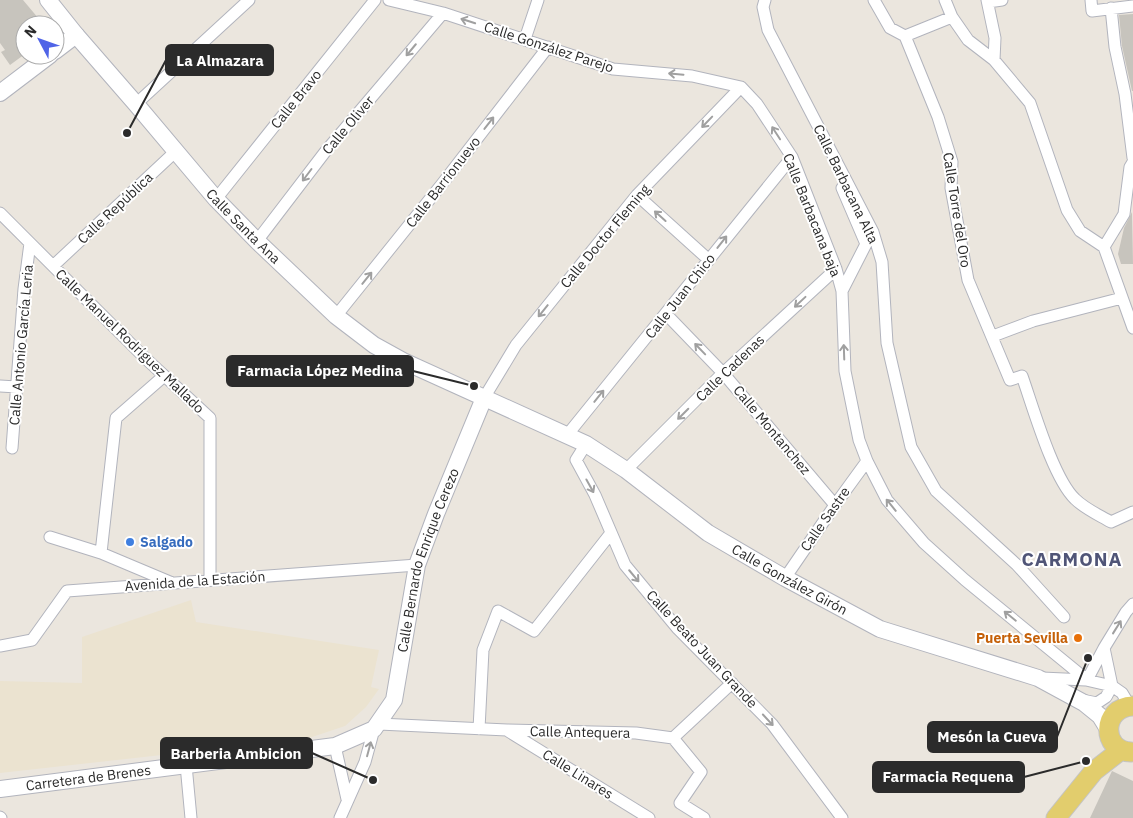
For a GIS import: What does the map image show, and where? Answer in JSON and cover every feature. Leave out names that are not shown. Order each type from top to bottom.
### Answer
[{"type":"main road","points":[[1056,818],[1094,771],[1127,751],[1112,741],[1108,729],[1110,722],[1118,711],[1132,706]]},
{"type":"street","name":"Calle Santa Ana","points":[[48,0],[216,198],[257,241],[336,316],[374,345],[484,398]]},
{"type":"street","points":[[136,104],[249,0]]},
{"type":"street","name":"Calle Bravo","points":[[216,198],[375,0]]},
{"type":"street","name":"Calle González Parejo","points":[[389,0],[443,13],[614,69],[692,76],[740,87]]},
{"type":"street","points":[[525,39],[538,0]]},
{"type":"street","name":"Calle Barbacana Alta","points":[[765,0],[763,8],[768,30],[873,232],[882,262],[887,342],[911,447],[936,491],[1017,564],[1064,617]]},
{"type":"street","points":[[874,0],[890,28],[905,36],[952,17]]},
{"type":"street","points":[[945,0],[952,17],[968,40],[994,60],[1030,103],[1067,210],[1080,231],[1104,246],[1133,328]]},
{"type":"street","points":[[994,60],[995,38],[988,1],[1002,0]]},
{"type":"street","points":[[1091,0],[1092,11],[1133,6]]},
{"type":"street","points":[[1111,8],[1115,48],[1132,136],[1133,158]]},
{"type":"street","name":"Calle Oliver","points":[[257,241],[325,152],[443,13]]},
{"type":"street","points":[[65,43],[76,35]]},
{"type":"street","name":"Calle Torre del Oro","points":[[905,36],[938,117],[952,162],[951,188],[968,280],[1010,380],[1022,376],[1051,456],[1066,490],[1076,500],[1111,522],[1133,512]]},
{"type":"street","name":"Calle Barrionuevo","points":[[336,316],[442,184],[548,47]]},
{"type":"street","points":[[0,93],[37,65]]},
{"type":"street","name":"Calle Barbacana baja","points":[[740,87],[757,104],[792,157],[836,269],[842,292],[845,371],[859,440],[867,461],[887,500],[924,542],[965,580],[1087,680]]},
{"type":"street","name":"Calle Doctor Fleming","points":[[484,398],[516,345],[637,195],[740,87]]},
{"type":"street","name":"Calle Barbacana Alta","points":[[809,108],[817,142],[846,196],[866,244],[842,292]]},
{"type":"street","name":"Calle República","points":[[53,266],[176,151]]},
{"type":"street","name":"Calle Juan Chico","points":[[568,434],[792,157]]},
{"type":"street","points":[[1104,246],[1124,214],[1130,167],[1133,162]]},
{"type":"street","points":[[637,195],[708,260]]},
{"type":"street","name":"Calle Manuel Rodríguez Mallado","points":[[0,213],[164,376],[210,418],[210,580]]},
{"type":"street","name":"Calle Antonio García Leria","points":[[12,448],[24,289],[30,243]]},
{"type":"street","name":"Calle Cadenas","points":[[626,470],[723,373],[836,269]]},
{"type":"street","points":[[993,336],[1033,321],[1122,298]]},
{"type":"street","name":"Calle Montanchez","points":[[666,314],[723,373],[835,505]]},
{"type":"street","points":[[101,553],[116,418],[164,376]]},
{"type":"street","points":[[0,386],[17,387]]},
{"type":"street","name":"Calle González Girón","points":[[484,398],[568,434],[586,444],[626,470],[708,533],[785,578],[880,629],[1038,678],[1084,703],[1100,716],[1108,729]]},
{"type":"street","name":"Calle Bernardo Enrique Cerezo","points":[[376,726],[394,700],[416,565],[484,398]]},
{"type":"street","name":"Calle Beato Juan Grande","points":[[586,444],[576,460],[595,495],[625,565],[678,629],[772,724],[842,818]]},
{"type":"street","name":"Calle Sastre","points":[[785,578],[867,461]]},
{"type":"street","points":[[479,729],[483,650],[498,611],[534,631],[611,533]]},
{"type":"street","points":[[50,537],[101,553],[172,583]]},
{"type":"street","name":"Avenida de la Estación","points":[[0,646],[32,640],[67,591],[416,565]]},
{"type":"street","points":[[1087,680],[1104,648],[1133,604]]},
{"type":"street","points":[[1070,696],[1090,703],[1097,703],[1106,697],[1112,686],[1104,648]]},
{"type":"street","points":[[1038,678],[1087,680],[1112,686],[1122,693],[1132,706]]},
{"type":"street","points":[[704,818],[680,803],[700,772],[673,738],[732,683]]},
{"type":"street","points":[[341,818],[366,762],[376,726]]},
{"type":"street","name":"Calle Antequera","points":[[376,726],[636,733],[673,738]]},
{"type":"street","name":"Carretera de Brenes","points":[[0,788],[335,746],[376,726]]},
{"type":"street","name":"Calle Linares","points":[[507,730],[648,818]]},
{"type":"street","points":[[335,746],[348,800]]},
{"type":"street","points":[[186,765],[191,818]]},
{"type":"shaded area","points":[[191,600],[196,622],[379,650],[371,687],[379,689],[366,707],[345,726],[306,739],[0,773],[0,681],[82,683],[82,637]]},
{"type":"building","points":[[0,0],[23,0],[36,15],[15,15],[15,61],[10,65],[1,52],[5,50],[0,43]]},
{"type":"building","points":[[1133,14],[1132,91],[1122,46],[1119,15]]},
{"type":"building","points":[[1132,212],[1133,264],[1121,264],[1118,254],[1124,228]]},
{"type":"building","points":[[1112,771],[1133,781],[1133,818],[1090,818]]},
{"type":"place","name":"La Almazara","points":[[127,133]]},
{"type":"place","name":"Farmacia López Medina","points":[[474,386]]},
{"type":"place","name":"Salgado","points":[[130,542]]},
{"type":"place","name":"Puerta Sevilla","points":[[1078,638]]},
{"type":"place","name":"Mesón la Cueva","points":[[1088,658]]},
{"type":"place","name":"Farmacia Requena","points":[[1086,761]]},
{"type":"place","name":"Barberia Ambicion","points":[[373,780]]},
{"type":"district","name":"CARMONA","points":[[1072,559]]}]
